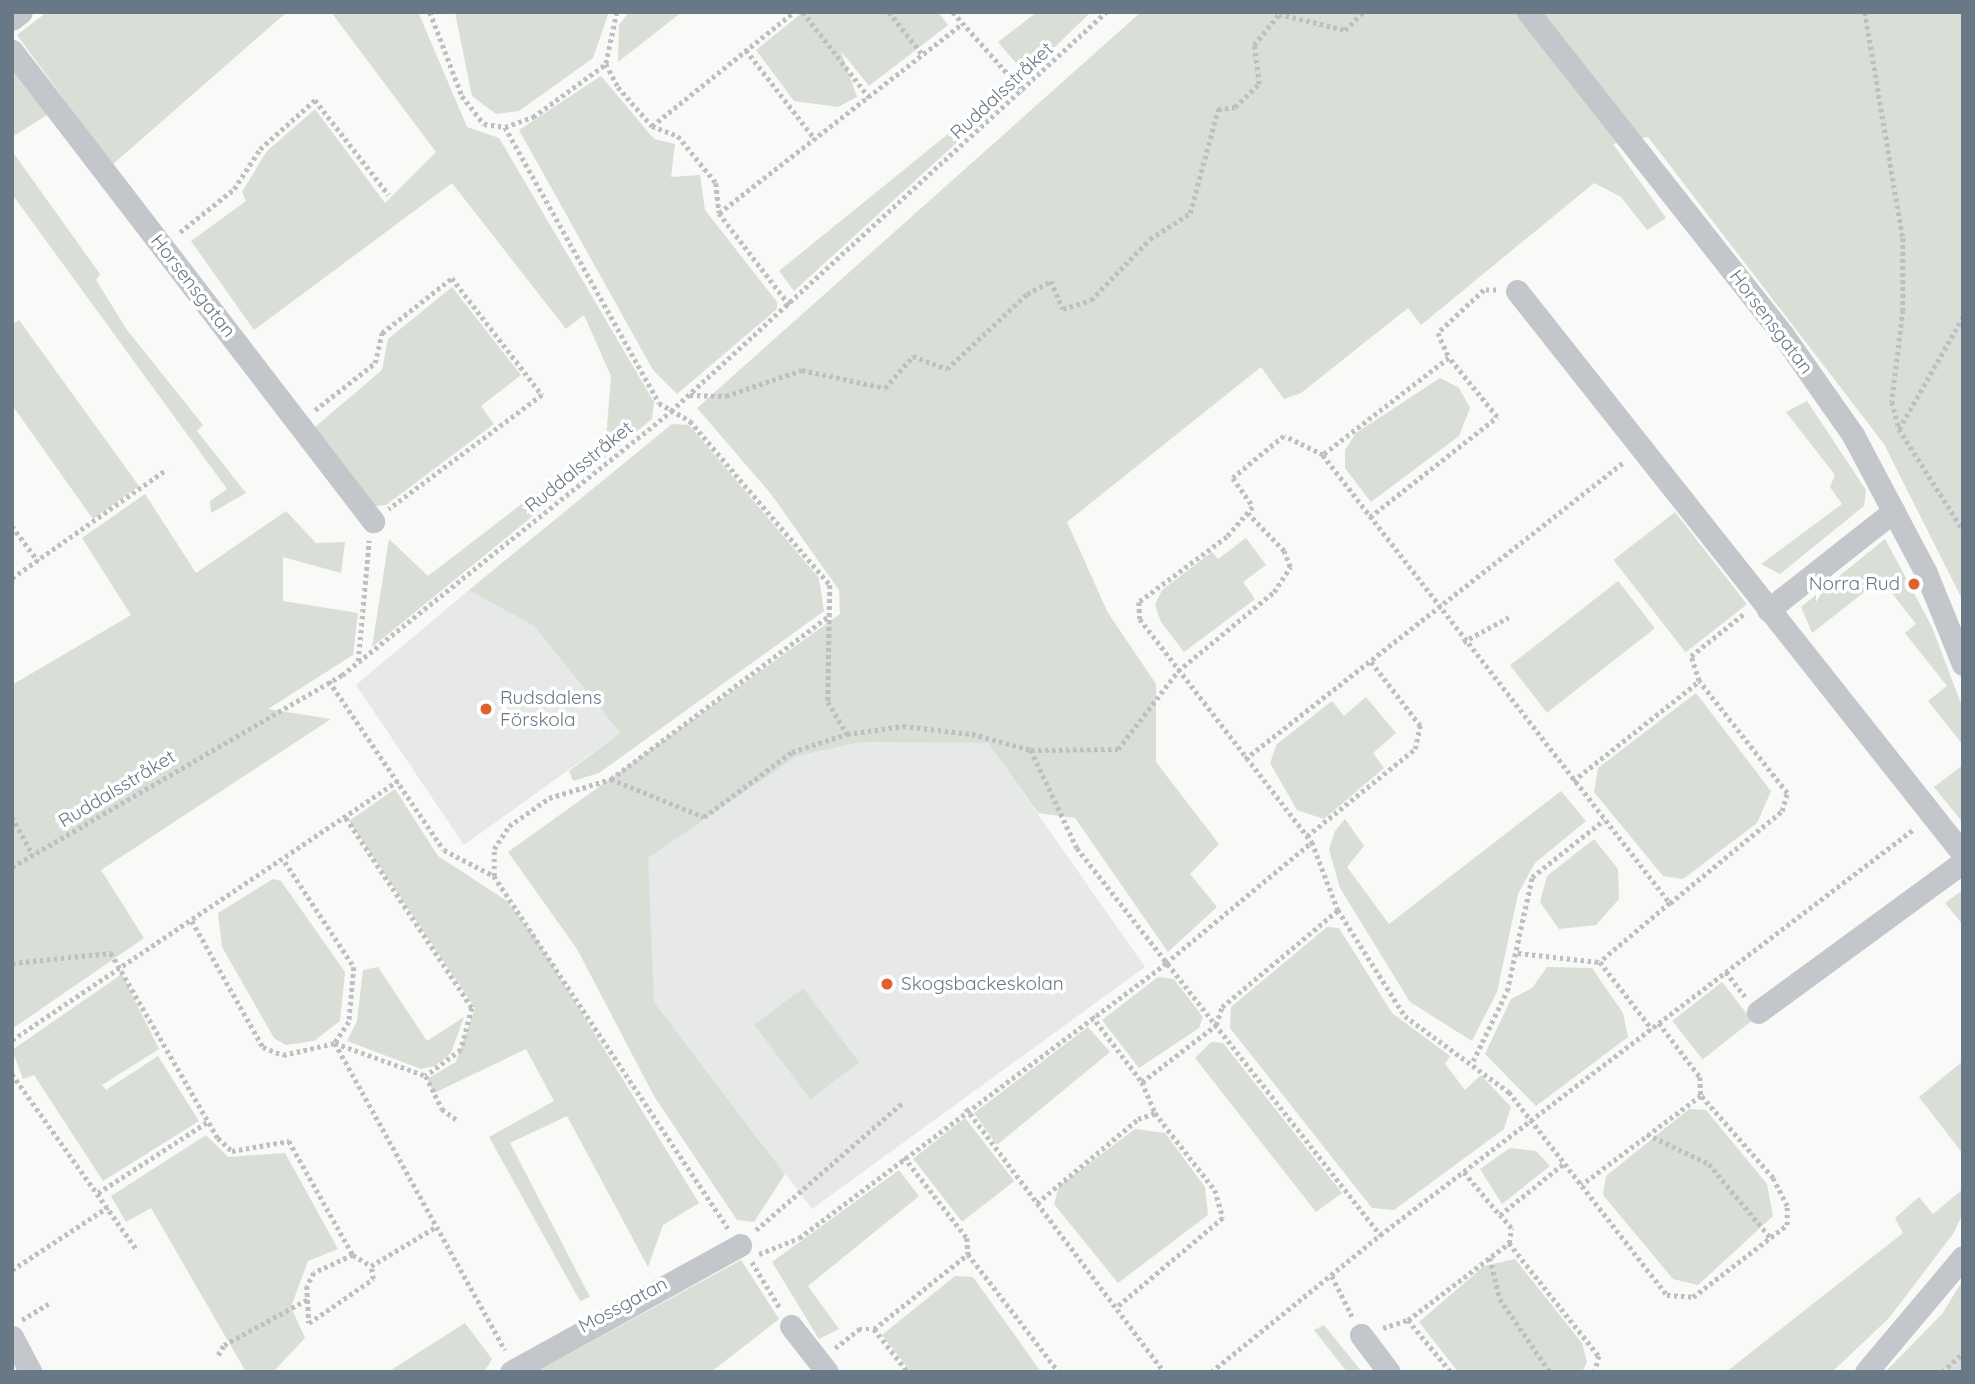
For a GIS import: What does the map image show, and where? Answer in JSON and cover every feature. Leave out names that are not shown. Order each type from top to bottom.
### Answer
[{"type":"street","points":[[12,19],[21,12]]},
{"type":"street","name":"Horsensgatan","points":[[1528,12],[1783,335],[1853,435],[1894,511],[1963,664]]},
{"type":"street","name":"Horsensgatan","points":[[12,51],[373,521]]},
{"type":"street","points":[[1517,291],[1930,817],[1963,854]]},
{"type":"street","points":[[1764,605],[1894,511]]},
{"type":"street","points":[[1758,1012],[1963,862]]},
{"type":"street","name":"Mossgatan","points":[[513,1369],[745,1252]]},
{"type":"street","points":[[1866,1372],[1963,1257]]},
{"type":"street","points":[[791,1326],[822,1367]]},
{"type":"street","points":[[1362,1335],[1389,1372]]},
{"type":"street","points":[[12,1337],[30,1372]]},
{"type":"path","points":[[430,12],[462,96],[484,124],[505,127],[533,117],[606,64],[617,12]]},
{"type":"path","points":[[652,126],[794,12]]},
{"type":"path","points":[[803,12],[869,97]]},
{"type":"path","points":[[889,12],[923,55]]},
{"type":"path","points":[[953,12],[1023,91]]},
{"type":"path","name":"Ruddalsstråket","points":[[12,867],[329,681],[358,661],[671,411],[790,306],[1106,12]]},
{"type":"path","points":[[689,395],[726,396],[802,370],[885,388],[913,356],[947,369],[1027,293],[1051,281],[1063,309],[1091,300],[1150,239],[1190,213],[1218,109],[1235,107],[1259,84],[1254,45],[1279,14],[1345,30],[1363,12]]},
{"type":"path","points":[[1864,12],[1903,237],[1903,310],[1892,402],[1899,429],[1963,530]]},
{"type":"path","points":[[719,213],[962,24]]},
{"type":"path","points":[[746,50],[815,139]]},
{"type":"path","points":[[606,64],[652,126],[678,136],[716,183],[719,213],[790,306]]},
{"type":"path","points":[[163,246],[234,189],[260,149],[315,100],[388,195]]},
{"type":"path","points":[[505,127],[645,383],[671,411],[690,421],[830,585],[828,702],[847,734]]},
{"type":"path","points":[[299,423],[375,363],[382,332],[452,278],[542,395],[373,521],[358,661]]},
{"type":"path","points":[[1370,517],[1497,418],[1449,358],[1438,333],[1484,289],[1517,291]]},
{"type":"path","points":[[1899,429],[1963,317]]},
{"type":"path","points":[[1323,455],[1449,358]]},
{"type":"path","points":[[1659,1023],[1700,1076],[1701,1096],[1766,1168],[1787,1206],[1787,1225],[1693,1297],[1667,1295],[1582,1185],[1529,1123],[1508,1092],[1473,1061],[1405,1016],[1338,910],[1312,842],[1245,759],[1140,619],[1139,602],[1227,537],[1253,506],[1233,478],[1284,436],[1323,455],[1436,608],[1670,903]]},
{"type":"path","points":[[1245,759],[1642,449]]},
{"type":"path","points":[[12,578],[167,469]]},
{"type":"path","points":[[611,779],[704,817],[792,752],[847,734],[903,726],[972,734],[1031,750],[1118,749],[1178,671],[1274,592],[1290,567],[1284,551],[1247,513]]},
{"type":"path","points":[[12,526],[38,561]]},
{"type":"path","points":[[1600,962],[1782,811],[1787,793],[1699,681],[1691,656],[1764,605]]},
{"type":"path","points":[[494,876],[494,849],[509,826],[549,798],[611,779],[830,614]]},
{"type":"path","points":[[1463,642],[1509,617]]},
{"type":"path","points":[[1307,836],[1415,749],[1420,726],[1370,660]]},
{"type":"path","points":[[329,681],[444,850],[494,876],[745,1252],[791,1326]]},
{"type":"path","points":[[1573,781],[1699,681]]},
{"type":"path","points":[[1031,750],[1077,848],[1380,1235]]},
{"type":"path","points":[[12,1040],[122,965],[285,862],[398,781]]},
{"type":"path","points":[[12,817],[33,856]]},
{"type":"path","points":[[1211,1372],[1380,1235],[1930,817]]},
{"type":"path","points":[[346,818],[472,1008],[461,1050],[426,1076]]},
{"type":"path","points":[[1473,1061],[1507,991],[1518,953],[1532,877],[1604,820]]},
{"type":"path","points":[[745,1252],[799,1238],[966,1108],[1166,963],[1312,842]]},
{"type":"path","points":[[285,862],[354,967],[349,1022],[335,1043]]},
{"type":"path","points":[[1142,1082],[1216,1025],[1222,1007],[1338,910]]},
{"type":"path","points":[[192,921],[263,1047],[284,1055],[335,1043],[426,1076],[442,1109],[459,1122]]},
{"type":"path","points":[[12,963],[111,953],[122,965],[209,1121],[232,1151],[289,1141],[353,1255],[371,1266],[373,1279],[309,1324],[308,1299],[314,1273],[353,1255]]},
{"type":"path","points":[[1518,953],[1600,962],[1652,1028]]},
{"type":"path","points":[[1726,972],[1758,1012]]},
{"type":"path","points":[[1092,1016],[1142,1082],[1155,1113],[1216,1190],[1223,1218],[1116,1308]]},
{"type":"path","points":[[335,1043],[513,1369]]},
{"type":"path","points":[[12,1074],[138,1251]]},
{"type":"path","points":[[1582,1185],[1701,1096]]},
{"type":"path","points":[[745,1252],[902,1103]]},
{"type":"path","points":[[966,1108],[1164,1372]]},
{"type":"path","points":[[1037,1203],[1138,1119],[1155,1113]]},
{"type":"path","points":[[98,1193],[209,1121]]},
{"type":"path","points":[[1647,1134],[1709,1164],[1770,1237]]},
{"type":"path","points":[[904,1157],[968,1238],[968,1254],[1059,1372]]},
{"type":"path","points":[[1500,1215],[1563,1164]]},
{"type":"path","points":[[1332,1276],[1362,1335],[1408,1320],[1490,1258],[1509,1243],[1511,1228],[1464,1172]]},
{"type":"path","points":[[12,1270],[108,1207]]},
{"type":"path","points":[[371,1266],[434,1228]]},
{"type":"path","points":[[1509,1243],[1599,1356],[1595,1372]]},
{"type":"path","points":[[822,1367],[859,1329],[874,1329],[968,1254]]},
{"type":"path","points":[[1490,1258],[1500,1299],[1550,1372]]},
{"type":"path","points":[[218,1355],[224,1345],[308,1299]]},
{"type":"path","points":[[12,1326],[48,1304]]},
{"type":"path","points":[[1408,1320],[1451,1372]]},
{"type":"path","points":[[874,1329],[908,1372]]},
{"type":"path","points":[[1942,1372],[1963,1353]]},
{"type":"shaded area","points":[[47,12],[287,12],[112,165],[17,35]]},
{"type":"shaded area","points":[[331,12],[419,14],[467,127],[499,138],[654,402],[652,419],[372,647],[389,539],[428,576],[606,439],[611,376],[584,315],[566,329],[452,183],[254,330],[191,241],[246,201],[242,192],[267,151],[315,109],[385,203],[436,152]]},
{"type":"shaded area","points":[[455,12],[609,12],[593,58],[519,111],[496,114],[472,96]]},
{"type":"shaded area","points":[[629,12],[682,12],[618,62],[619,25]]},
{"type":"shaded area","points":[[803,12],[938,12],[948,25],[869,86],[841,51],[857,97],[838,107],[794,101],[756,50]]},
{"type":"shaded area","points":[[1037,12],[1091,12],[1026,75],[998,42]]},
{"type":"shaded area","points":[[1141,12],[1963,12],[1963,601],[1884,444],[1648,137],[1613,144],[1666,218],[1647,230],[1621,197],[1594,183],[1421,325],[1408,308],[1301,393],[1284,399],[1261,367],[1067,522],[1108,613],[1156,684],[1156,762],[1219,844],[1190,874],[1217,907],[1168,952],[1075,818],[1038,813],[988,743],[861,742],[797,756],[648,858],[654,1002],[785,1174],[754,1222],[737,1220],[654,1096],[577,949],[508,852],[840,614],[839,590],[771,494],[697,408]]},
{"type":"shaded area","points":[[12,62],[47,115],[12,137]]},
{"type":"shaded area","points":[[601,76],[654,139],[675,144],[671,177],[700,175],[705,210],[777,302],[777,309],[677,394],[653,370],[519,130]]},
{"type":"shaded area","points":[[1006,87],[1010,94],[794,291],[779,271]]},
{"type":"shaded area","points":[[12,151],[100,274],[96,280],[127,330],[203,425],[197,431],[246,493],[211,513],[210,501],[227,489],[12,194]]},
{"type":"shaded area","points":[[452,287],[521,375],[481,406],[494,424],[386,505],[376,506],[315,427],[382,370],[388,339]]},
{"type":"shaded area","points":[[19,320],[139,486],[93,519],[12,405],[12,325]]},
{"type":"shaded area","points":[[1440,378],[1459,388],[1470,408],[1459,436],[1371,502],[1345,468],[1345,450],[1356,433]]},
{"type":"shaded area","points":[[1807,401],[1866,490],[1864,506],[1780,574],[1761,564],[1842,504],[1830,487],[1835,475],[1786,412]]},
{"type":"shaded area","points":[[672,424],[689,425],[819,578],[824,611],[599,773],[573,781],[569,771],[620,733],[534,626],[469,590]]},
{"type":"shaded area","points":[[145,494],[196,573],[286,511],[316,543],[345,542],[341,573],[283,557],[283,601],[358,613],[353,655],[268,709],[331,719],[101,870],[144,938],[12,1029],[12,685],[131,615],[82,538]]},
{"type":"shaded area","points":[[1675,512],[1747,604],[1686,652],[1614,560]]},
{"type":"shaded area","points":[[1246,538],[1266,565],[1243,582],[1255,599],[1184,652],[1161,622],[1155,605],[1162,590],[1212,552],[1218,559]]},
{"type":"shaded area","points":[[1885,539],[1932,627],[1963,709],[1963,745],[1928,701],[1947,686],[1905,633],[1916,624],[1881,579],[1812,633],[1801,607]]},
{"type":"shaded area","points":[[1618,581],[1655,628],[1547,713],[1510,665]]},
{"type":"shaded area","name":"Rudsdalens Förskola","points":[[469,590],[534,626],[620,733],[464,845],[356,685]]},
{"type":"shaded area","points":[[1696,693],[1771,791],[1757,823],[1683,879],[1663,876],[1594,792],[1598,768]]},
{"type":"shaded area","points":[[1366,697],[1396,733],[1373,753],[1384,768],[1324,819],[1297,810],[1270,763],[1277,744],[1332,701],[1344,716]]},
{"type":"shaded area","name":"Skogsbackeskolan","points":[[861,742],[988,743],[1145,967],[812,1209],[654,1002],[647,858],[797,756]]},
{"type":"shaded area","points":[[1963,765],[1963,823],[1934,787]]},
{"type":"shaded area","points":[[395,789],[438,856],[507,901],[535,937],[699,1203],[663,1225],[648,1267],[567,1116],[510,1143],[590,1297],[580,1301],[489,1137],[554,1101],[526,1049],[434,1093],[427,1079],[456,1062],[475,1008],[349,821]]},
{"type":"shaded area","points":[[1561,791],[1586,821],[1535,863],[1518,894],[1497,992],[1472,1041],[1410,1002],[1340,888],[1329,849],[1335,831],[1345,819],[1364,846],[1347,867],[1389,924]]},
{"type":"shaded area","points":[[1594,839],[1618,869],[1619,899],[1596,925],[1559,929],[1540,902],[1547,876]]},
{"type":"shaded area","points":[[273,879],[281,881],[345,972],[340,1021],[314,1041],[286,1045],[274,1038],[222,947],[218,913]]},
{"type":"shaded area","points":[[1963,890],[1963,925],[1945,903]]},
{"type":"shaded area","points":[[1327,927],[1339,928],[1392,1013],[1450,1056],[1445,1064],[1465,1090],[1481,1075],[1511,1107],[1504,1129],[1394,1210],[1372,1208],[1230,1028],[1231,1007]]},
{"type":"shaded area","points":[[378,967],[427,1041],[464,1017],[451,1053],[435,1066],[421,1069],[347,1041],[357,1021],[363,970]]},
{"type":"shaded area","points":[[1547,967],[1592,968],[1623,1013],[1628,1037],[1536,1106],[1485,1054],[1511,999],[1532,988]]},
{"type":"shaded area","points":[[122,974],[159,1049],[102,1085],[106,1090],[158,1056],[199,1121],[103,1181],[34,1075],[23,1079],[12,1050]]},
{"type":"shaded area","points":[[1158,977],[1174,979],[1203,1017],[1199,1028],[1139,1068],[1102,1020]]},
{"type":"shaded area","points":[[1722,982],[1752,1021],[1703,1059],[1672,1021]]},
{"type":"shaded area","points":[[803,988],[859,1062],[810,1099],[754,1025]]},
{"type":"shaded area","points":[[1088,1027],[1110,1052],[997,1145],[974,1113]]},
{"type":"shaded area","points":[[1211,1042],[1223,1043],[1342,1193],[1316,1212],[1195,1058]]},
{"type":"shaded area","points":[[1963,1061],[1963,1154],[1919,1097]]},
{"type":"shaded area","points":[[1689,1109],[1706,1110],[1767,1184],[1773,1216],[1698,1285],[1673,1279],[1603,1195],[1606,1176]]},
{"type":"shaded area","points":[[965,1118],[1014,1181],[962,1222],[913,1159]]},
{"type":"shaded area","points":[[1135,1129],[1165,1133],[1205,1187],[1208,1215],[1118,1283],[1054,1204],[1059,1186]]},
{"type":"shaded area","points":[[206,1135],[228,1157],[285,1153],[338,1249],[308,1261],[291,1307],[305,1338],[273,1372],[246,1372],[151,1208],[126,1222],[111,1196]]},
{"type":"shaded area","points":[[1510,1148],[1536,1151],[1550,1166],[1502,1204],[1480,1169]]},
{"type":"shaded area","points":[[899,1170],[919,1196],[808,1286],[839,1329],[819,1339],[772,1262]]},
{"type":"shaded area","points":[[1963,1189],[1963,1213],[1953,1234],[1889,1318],[1832,1372],[1726,1372],[1903,1233],[1895,1218],[1919,1197],[1933,1214]]},
{"type":"shaded area","points":[[1515,1259],[1582,1343],[1587,1362],[1582,1372],[1458,1372],[1419,1322],[1484,1266]]},
{"type":"shaded area","points":[[741,1260],[779,1319],[711,1372],[536,1372]]},
{"type":"shaded area","points":[[955,1276],[973,1277],[1041,1372],[911,1372],[882,1335]]},
{"type":"shaded area","points":[[1963,1280],[1963,1372],[1885,1372],[1942,1314]]},
{"type":"shaded area","points":[[465,1323],[492,1359],[484,1372],[388,1372]]},
{"type":"shaded area","points":[[1324,1325],[1362,1372],[1347,1372],[1314,1330]]},
{"type":"place","name":"Norra Rud","points":[[1914,584]]},
{"type":"place","name":"Rudsdalens Förskola","points":[[486,709]]},
{"type":"place","name":"Skogsbackeskolan","points":[[887,984]]}]
